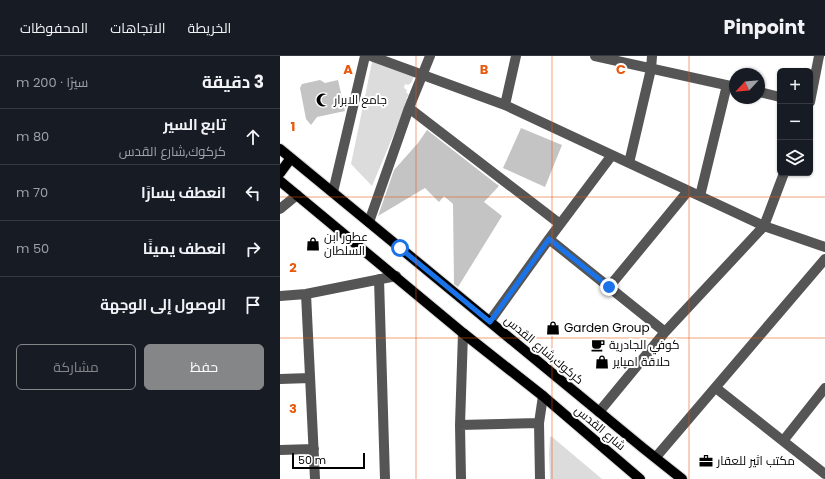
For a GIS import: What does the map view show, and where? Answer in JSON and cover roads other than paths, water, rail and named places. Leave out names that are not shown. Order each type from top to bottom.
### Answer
[{"type":"main road","name":"كركوك,شارع القدس","points":[[280,149],[644,448]]},
{"type":"main road","points":[[280,173],[291,158]]},
{"type":"main road","points":[[280,181],[463,333],[543,396]]},
{"type":"main road","name":"شارع القدس","points":[[543,396],[640,479]]},
{"type":"main road","name":"شارع القدس","points":[[644,448],[682,479]]},
{"type":"street","points":[[333,192],[365,56]]},
{"type":"street","points":[[371,56],[505,105],[764,226],[825,246]]},
{"type":"street","points":[[368,222],[409,108],[430,56]]},
{"type":"street","points":[[505,105],[516,56]]},
{"type":"street","points":[[595,56],[729,86]]},
{"type":"street","points":[[629,163],[651,69],[652,56]]},
{"type":"street","points":[[813,87],[819,56]]},
{"type":"street","points":[[700,196],[729,93]]},
{"type":"street","points":[[765,93],[777,96]]},
{"type":"street","points":[[409,108],[560,224]]},
{"type":"street","points":[[490,322],[549,239],[612,155]]},
{"type":"street","points":[[599,412],[665,332],[764,226],[783,176]]},
{"type":"street","points":[[609,287],[688,191]]},
{"type":"street","points":[[280,209],[297,195]]},
{"type":"street","points":[[549,239],[665,332]]},
{"type":"street","points":[[656,458],[825,259]]},
{"type":"street","points":[[280,296],[306,294],[396,276]]},
{"type":"street","points":[[379,279],[385,479]]},
{"type":"street","points":[[306,294],[315,479]]},
{"type":"street","points":[[461,479],[460,425],[463,333]]},
{"type":"street","points":[[280,379],[310,378]]},
{"type":"street","points":[[716,388],[825,474]]},
{"type":"street","points":[[783,441],[825,388]]},
{"type":"street","points":[[540,479],[539,423],[543,396]]},
{"type":"street","points":[[460,425],[539,423]]},
{"type":"street","points":[[280,450],[314,449]]},
{"type":"place","name":"جامع الابرار","points":[[323,100]]},
{"type":"place","name":"عطور ابن السلطان","points":[[313,244]]},
{"type":"place","name":"Garden Group","points":[[553,328]]},
{"type":"place","name":"كوفي الجادرية","points":[[598,345]]},
{"type":"place","name":"حلاقة امپاير","points":[[602,362]]},
{"type":"place","name":"مكتب اثير للعقار","points":[[706,461]]}]
